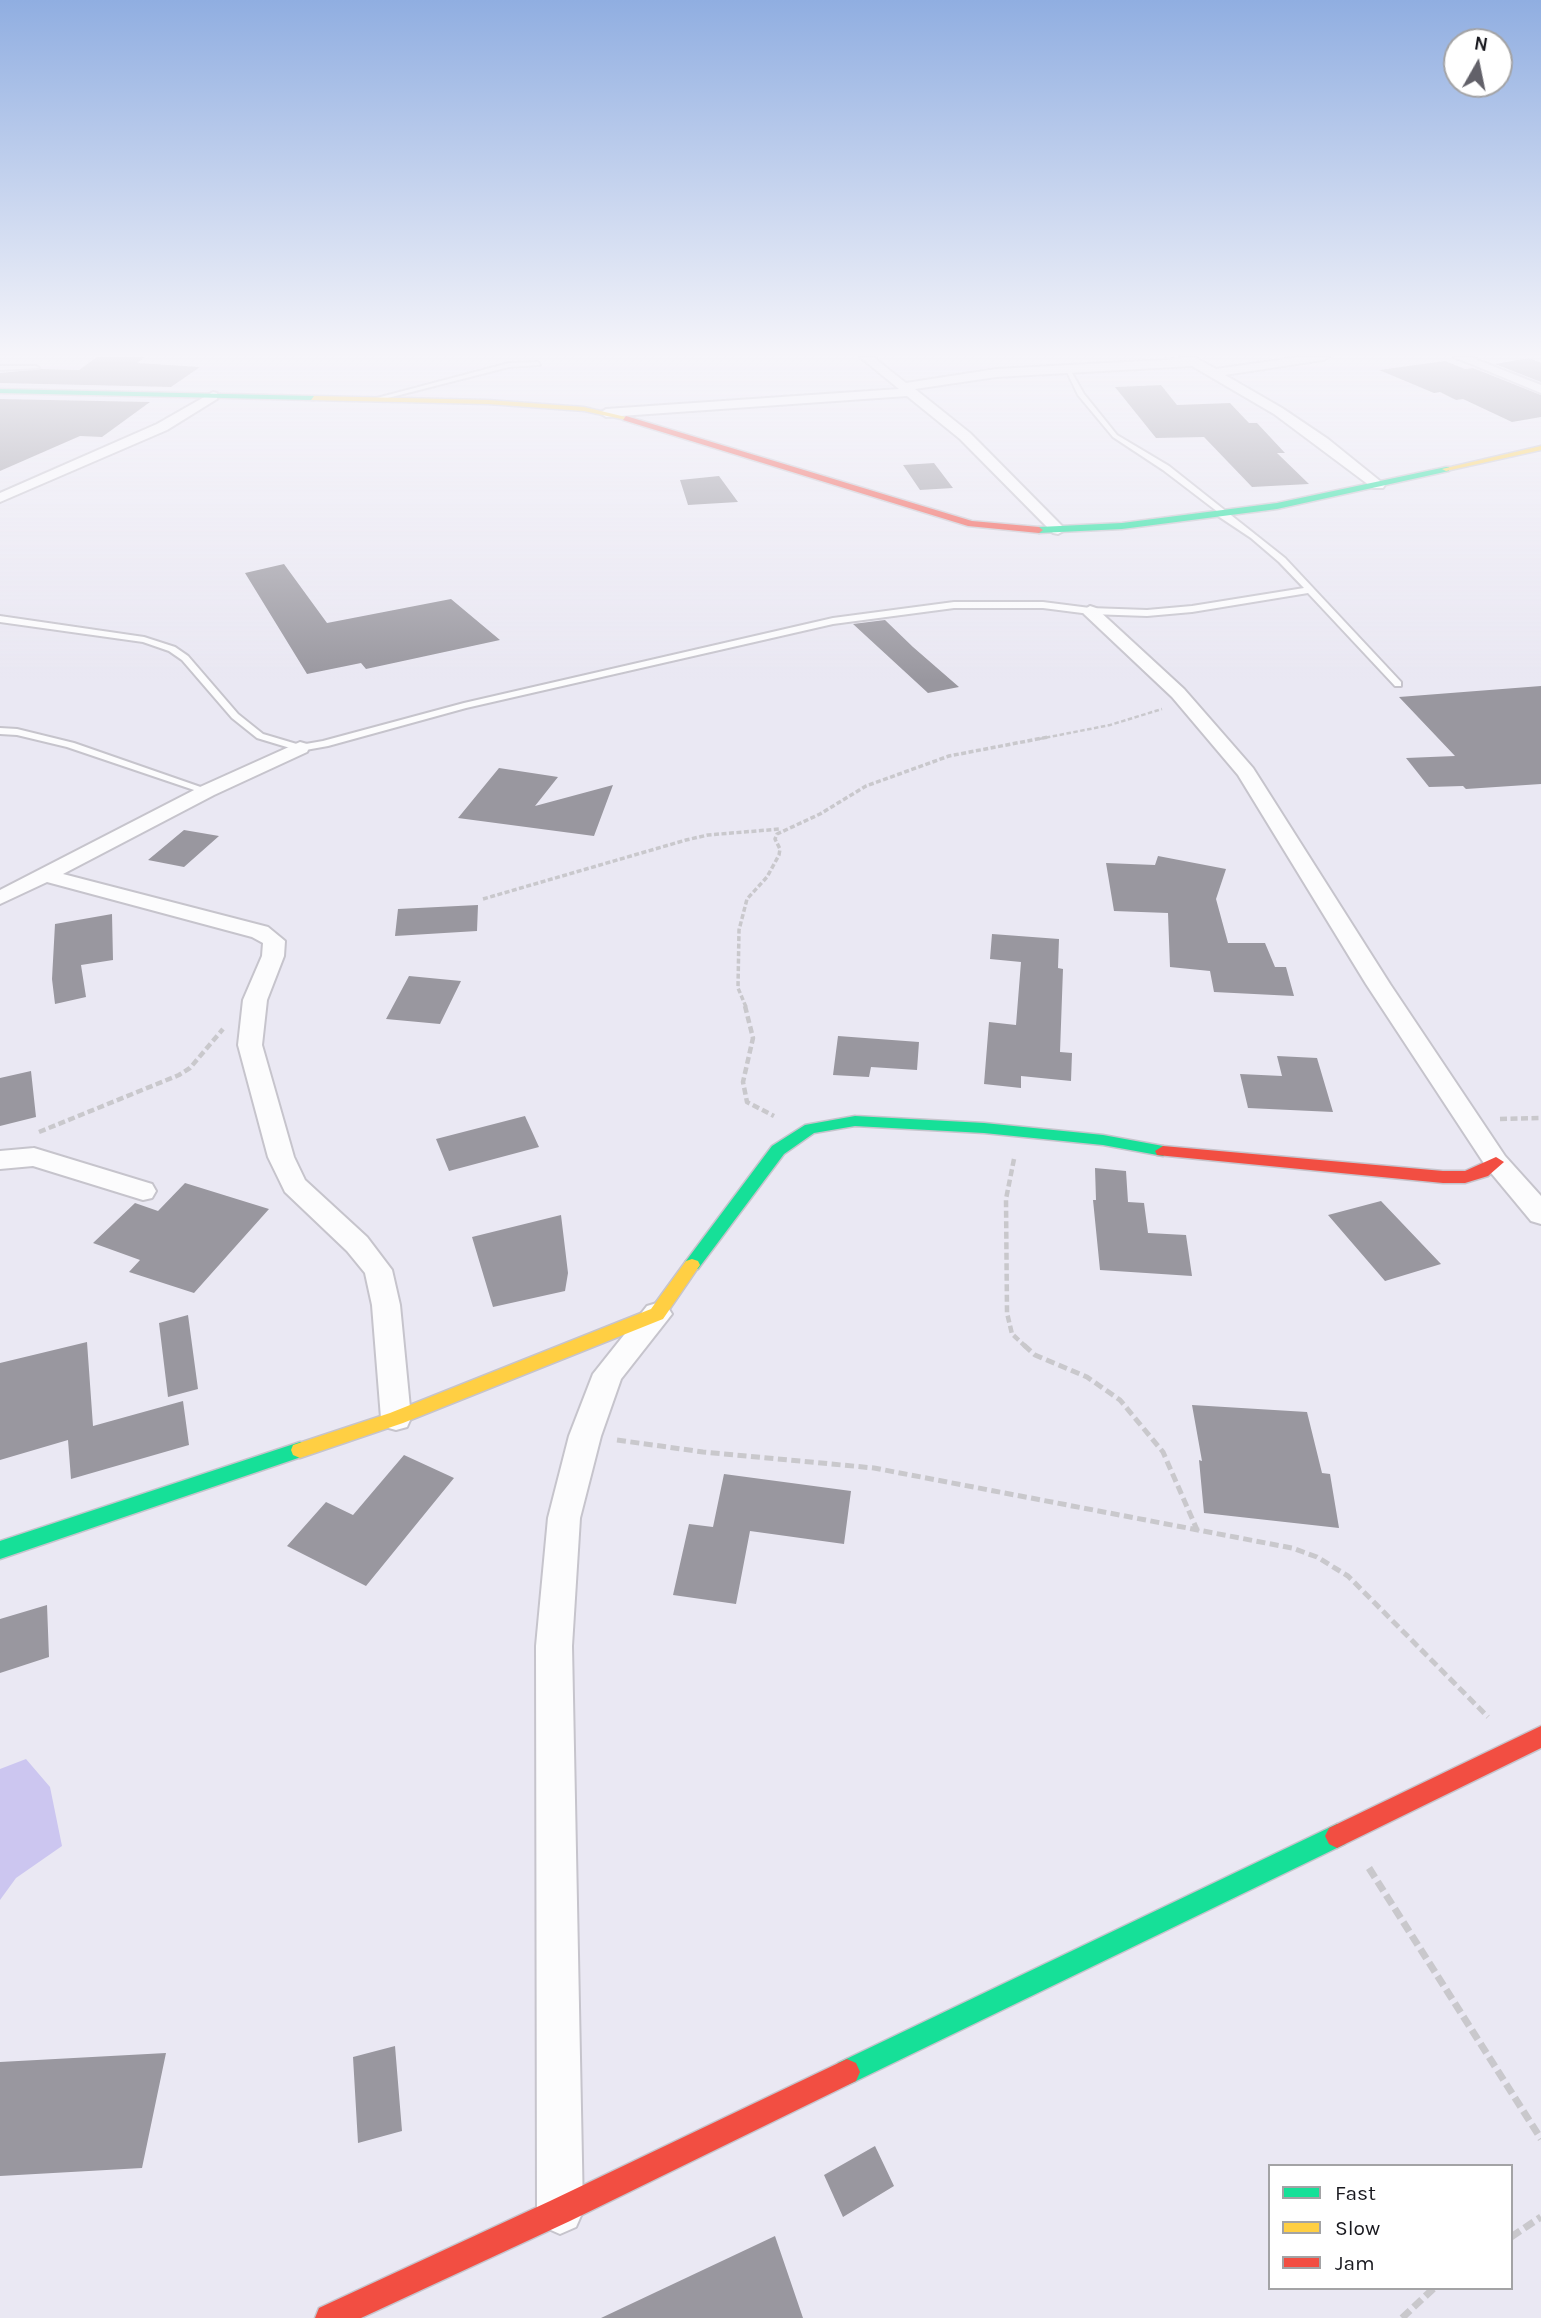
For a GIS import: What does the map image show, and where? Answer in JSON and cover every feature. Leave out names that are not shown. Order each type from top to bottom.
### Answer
[{"type":"street","points":[[0,498],[75,465]]},
{"type":"street","points":[[783,465],[971,524],[1003,529],[1058,530],[1223,514],[1378,485],[1465,465]]},
{"type":"street","points":[[992,465],[1058,530]]},
{"type":"street","points":[[1353,465],[1378,485]]},
{"type":"street","points":[[1090,611],[1186,701],[1246,772],[1378,984],[1496,1162],[1541,1214]]},
{"type":"street","points":[[0,898],[48,876],[207,791],[300,748]]},
{"type":"street","points":[[48,876],[268,936],[274,941],[275,947],[255,1000],[250,1045],[285,1166],[294,1185],[357,1244],[378,1270],[386,1305],[396,1418]]},
{"type":"street","points":[[560,2211],[554,1646],[564,1518],[584,1436],[608,1374],[657,1314],[733,1207],[778,1150],[810,1129],[855,1121],[1020,1131],[1103,1140],[1175,1153],[1443,1177],[1465,1177],[1482,1172],[1496,1162]]},
{"type":"street","points":[[0,1160],[34,1157],[143,1191]]},
{"type":"street","points":[[0,1550],[396,1418],[657,1314]]},
{"type":"street","points":[[328,2318],[560,2211],[1541,1738]]},
{"type":"lane","points":[[1161,465],[1282,560],[1398,684]]},
{"type":"lane","points":[[0,620],[144,640],[172,649],[185,657],[235,716],[251,729],[282,744],[300,748],[477,703],[833,621],[954,605],[1043,605],[1090,611],[1147,613],[1192,609],[1310,590]]},
{"type":"lane","points":[[0,731],[17,732],[70,745],[207,791]]},
{"type":"path","points":[[483,899],[686,840],[708,835],[785,828],[820,814],[866,786],[949,756],[1110,725],[1186,701]]},
{"type":"path","points":[[785,828],[775,839],[780,849],[776,862],[767,877],[747,899],[739,930],[738,988],[743,997],[753,1038],[743,1082],[747,1102],[756,1110],[810,1129]]},
{"type":"path","points":[[29,1139],[132,1092],[179,1075],[190,1068],[223,1028],[255,1000]]},
{"type":"path","points":[[1020,1131],[1006,1199],[1007,1313],[1012,1334],[1035,1355],[1087,1377],[1120,1400],[1163,1452],[1198,1532]]},
{"type":"path","points":[[584,1436],[703,1452],[874,1468],[1292,1548],[1317,1557],[1348,1576],[1518,1748]]},
{"type":"path","points":[[1347,1831],[1460,2015],[1541,2140]]},
{"type":"path","points":[[1513,2236],[1541,2217]]},
{"type":"path","points":[[1402,2318],[1432,2290]]},
{"type":"shaded area","points":[[26,1759],[50,1787],[62,1846],[16,1878],[0,1900],[0,1769]]},
{"type":"building","points":[[0,465],[13,465],[0,471]]},
{"type":"building","points":[[903,465],[936,465],[953,488],[920,490]]},
{"type":"building","points":[[1231,465],[1290,465],[1309,484],[1252,487]]},
{"type":"building","points":[[719,476],[738,502],[688,505],[680,480]]},
{"type":"building","points":[[284,564],[327,623],[451,599],[500,640],[366,669],[361,663],[307,674],[245,573]]},
{"type":"building","points":[[885,620],[959,687],[928,693],[853,624]]},
{"type":"building","points":[[1541,686],[1541,784],[1466,789],[1463,786],[1429,787],[1406,758],[1455,756],[1399,697]]},
{"type":"building","points":[[499,768],[558,777],[535,806],[613,785],[594,836],[458,818]]},
{"type":"building","points":[[184,830],[219,836],[184,867],[148,860]]},
{"type":"building","points":[[1158,856],[1226,869],[1216,899],[1228,943],[1265,943],[1275,967],[1286,967],[1294,996],[1214,992],[1210,971],[1170,967],[1168,913],[1114,911],[1106,863],[1155,865]]},
{"type":"building","points":[[478,905],[477,931],[395,936],[398,909]]},
{"type":"building","points":[[112,914],[113,960],[81,965],[86,997],[55,1004],[52,979],[55,924]]},
{"type":"building","points":[[992,934],[1059,939],[1058,968],[1063,969],[1060,1052],[1072,1053],[1071,1081],[1021,1076],[1021,1088],[984,1084],[989,1022],[1016,1025],[1021,962],[990,959]]},
{"type":"building","points":[[409,976],[461,981],[440,1024],[386,1019]]},
{"type":"building","points":[[838,1036],[919,1042],[917,1070],[871,1067],[869,1077],[833,1075]]},
{"type":"building","points":[[1277,1056],[1317,1058],[1333,1112],[1248,1108],[1240,1074],[1282,1076]]},
{"type":"building","points":[[31,1071],[36,1117],[0,1126],[0,1078]]},
{"type":"building","points":[[525,1116],[539,1147],[449,1171],[436,1139]]},
{"type":"building","points":[[1095,1168],[1126,1171],[1128,1202],[1144,1203],[1148,1233],[1186,1235],[1192,1276],[1100,1270],[1093,1200],[1096,1200]]},
{"type":"building","points":[[185,1183],[269,1209],[194,1293],[129,1272],[140,1260],[93,1243],[135,1203],[158,1211]]},
{"type":"building","points":[[1381,1201],[1441,1264],[1385,1281],[1328,1215]]},
{"type":"building","points":[[561,1215],[568,1273],[565,1291],[493,1307],[472,1237]]},
{"type":"building","points":[[188,1315],[198,1389],[168,1397],[159,1323]]},
{"type":"building","points":[[87,1342],[93,1426],[183,1401],[189,1445],[71,1479],[68,1440],[0,1460],[0,1363]]},
{"type":"building","points":[[1192,1405],[1307,1412],[1322,1473],[1330,1474],[1339,1528],[1204,1513],[1199,1460],[1202,1461]]},
{"type":"building","points":[[404,1455],[454,1478],[366,1586],[287,1546],[326,1502],[353,1515]]},
{"type":"building","points":[[724,1474],[851,1491],[844,1544],[750,1531],[736,1604],[673,1595],[689,1524],[713,1527]]},
{"type":"building","points":[[47,1605],[49,1657],[0,1673],[0,1619]]},
{"type":"building","points":[[395,2046],[402,2131],[358,2143],[353,2057]]},
{"type":"building","points":[[166,2053],[142,2168],[0,2176],[0,2062]]},
{"type":"building","points":[[875,2146],[894,2186],[843,2217],[824,2175]]},
{"type":"building","points":[[775,2236],[803,2318],[601,2318]]},
{"type":"traffic: fast","points":[[1039,530],[1122,526],[1277,506],[1446,469]]},
{"type":"traffic: fast","points":[[692,1265],[778,1150],[810,1129],[855,1121],[984,1128],[1103,1140],[1163,1151]]},
{"type":"traffic: fast","points":[[0,1550],[300,1450]]},
{"type":"traffic: fast","points":[[847,2072],[1337,1836]]},
{"type":"traffic: slow","points":[[1446,469],[1463,465]]},
{"type":"traffic: slow","points":[[300,1450],[396,1418],[657,1314],[692,1265]]},
{"type":"traffic: jam","points":[[780,465],[971,524],[1039,530]]},
{"type":"traffic: jam","points":[[1163,1151],[1443,1177],[1465,1177],[1482,1172],[1496,1162]]},
{"type":"traffic: jam","points":[[1337,1836],[1541,1737]]},
{"type":"traffic: jam","points":[[329,2318],[560,2211],[847,2072]]}]
